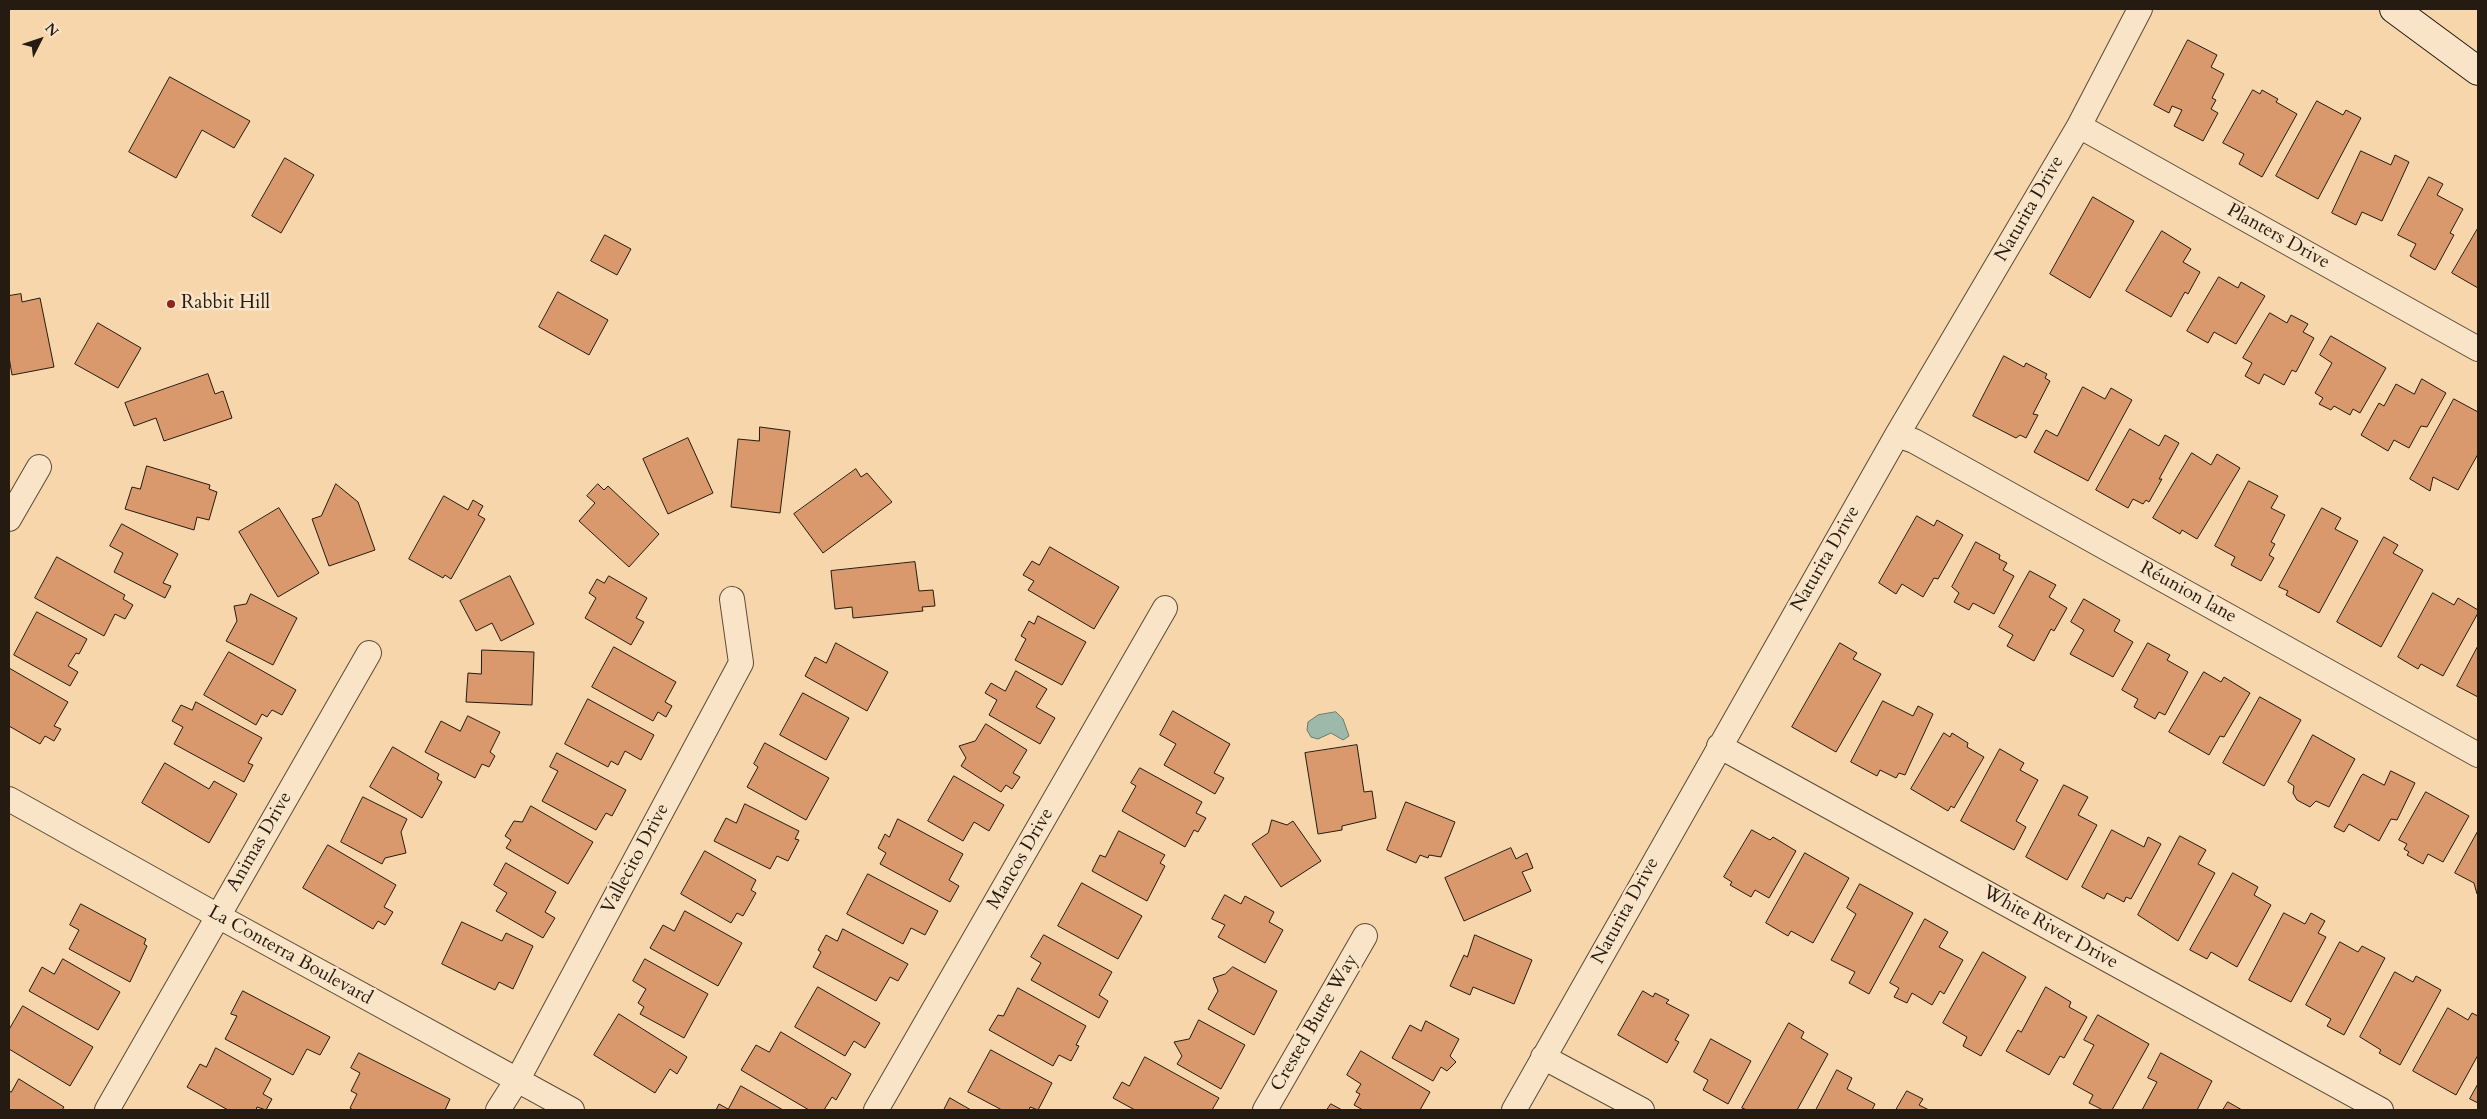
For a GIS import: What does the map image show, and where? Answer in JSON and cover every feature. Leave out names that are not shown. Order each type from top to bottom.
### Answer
[{"type":"street","name":"Naturita Drive","points":[[1514,1110],[1897,435],[2079,126],[2140,9]]},
{"type":"street","points":[[2394,9],[2478,71]]},
{"type":"street","name":"Planters Drive","points":[[2079,126],[2478,349]]},
{"type":"street","name":"Réunion lane","points":[[1897,435],[1914,441],[2478,754]]},
{"type":"street","points":[[9,520],[39,467]]},
{"type":"street","name":"Vallecito Drive","points":[[498,1110],[517,1080],[742,663],[732,599]]},
{"type":"street","name":"Mancos Drive","points":[[876,1110],[1165,608]]},
{"type":"street","name":"Animas Drive","points":[[107,1110],[369,652]]},
{"type":"street","name":"White River Drive","points":[[1719,746],[2381,1110]]},
{"type":"street","name":"La Conterra Boulevard","points":[[9,798],[218,916],[572,1110]]},
{"type":"street","name":"Crested Butte Way","points":[[1265,1110],[1365,936]]},
{"type":"street","points":[[1543,1057],[1642,1110]]},
{"type":"shaded area","points":[[1336,712],[1343,719],[1349,736],[1343,740],[1331,733],[1318,739],[1311,737],[1307,730],[1308,722],[1318,715]]},
{"type":"building","points":[[2188,40],[2217,55],[2211,67],[2224,74],[2212,98],[2216,100],[2211,109],[2218,113],[2203,141],[2174,126],[2182,110],[2172,106],[2169,113],[2154,105]]},
{"type":"building","points":[[170,77],[250,121],[234,148],[202,130],[176,178],[129,152]]},
{"type":"building","points":[[2253,90],[2260,94],[2262,90],[2278,99],[2276,102],[2297,114],[2262,177],[2239,164],[2244,154],[2223,143]]},
{"type":"building","points":[[2317,101],[2343,115],[2346,110],[2361,118],[2318,199],[2276,176]]},
{"type":"building","points":[[2361,151],[2391,165],[2395,155],[2409,162],[2382,221],[2362,212],[2356,225],[2332,213]]},
{"type":"building","points":[[285,158],[314,175],[281,233],[252,216]]},
{"type":"building","points":[[2429,177],[2443,184],[2437,195],[2463,209],[2450,233],[2454,235],[2435,270],[2410,256],[2416,244],[2398,235]]},
{"type":"building","points":[[2093,197],[2134,221],[2090,298],[2050,274]]},
{"type":"building","points":[[2478,228],[2478,288],[2452,273]]},
{"type":"building","points":[[2162,231],[2191,249],[2183,262],[2200,272],[2188,294],[2185,292],[2171,317],[2126,291]]},
{"type":"building","points":[[605,235],[631,249],[617,275],[591,261]]},
{"type":"building","points":[[2219,277],[2238,288],[2241,282],[2265,296],[2236,344],[2214,332],[2208,343],[2187,331]]},
{"type":"building","points":[[558,292],[608,320],[589,355],[539,327]]},
{"type":"building","points":[[21,294],[22,302],[40,298],[54,367],[12,375],[9,357],[9,296]]},
{"type":"building","points":[[2270,313],[2287,323],[2291,315],[2308,324],[2303,332],[2314,338],[2296,372],[2292,370],[2284,385],[2264,374],[2259,384],[2245,376],[2252,363],[2243,358]]},
{"type":"building","points":[[98,323],[141,348],[118,388],[75,364]]},
{"type":"building","points":[[2331,336],[2386,368],[2360,413],[2353,409],[2350,415],[2334,406],[2331,410],[2319,404],[2323,398],[2315,393],[2332,363],[2320,355]]},
{"type":"building","points":[[2004,356],[2024,367],[2026,363],[2047,374],[2045,378],[2050,381],[2033,414],[2038,415],[2026,438],[2020,435],[2016,438],[1973,416]]},
{"type":"building","points":[[208,374],[215,394],[223,391],[232,418],[164,441],[156,418],[134,426],[125,403]]},
{"type":"building","points":[[2422,379],[2446,393],[2427,427],[2421,426],[2409,448],[2394,440],[2388,451],[2361,435],[2379,403],[2384,406],[2396,384],[2414,394]]},
{"type":"building","points":[[2083,387],[2105,399],[2111,388],[2132,400],[2088,481],[2034,452],[2046,430],[2057,436]]},
{"type":"building","points":[[2454,399],[2478,412],[2478,454],[2458,490],[2433,477],[2430,491],[2410,479]]},
{"type":"building","points":[[760,427],[790,431],[780,513],[731,507],[738,439],[759,441]]},
{"type":"building","points":[[2130,429],[2159,446],[2165,435],[2179,443],[2159,479],[2162,479],[2149,502],[2146,500],[2143,504],[2133,499],[2128,508],[2096,490]]},
{"type":"building","points":[[688,438],[713,493],[668,514],[643,459]]},
{"type":"building","points":[[2192,453],[2211,465],[2217,454],[2240,468],[2197,539],[2182,530],[2180,534],[2153,518]]},
{"type":"building","points":[[147,466],[210,485],[209,489],[217,492],[209,520],[197,517],[194,530],[125,509],[132,487],[140,489]]},
{"type":"building","points":[[856,469],[861,477],[867,473],[892,502],[823,553],[794,514]]},
{"type":"building","points":[[2249,481],[2278,496],[2271,508],[2285,515],[2271,542],[2275,544],[2269,555],[2274,558],[2261,581],[2231,565],[2235,557],[2215,546]]},
{"type":"building","points":[[336,484],[358,502],[375,550],[329,566],[312,519],[321,516]]},
{"type":"building","points":[[598,484],[604,490],[608,486],[659,534],[629,567],[579,521],[595,503],[587,496]]},
{"type":"building","points":[[444,496],[468,510],[473,500],[483,506],[478,515],[485,519],[451,579],[445,575],[443,578],[409,559]]},
{"type":"building","points":[[279,508],[319,573],[278,597],[239,532]]},
{"type":"building","points":[[2322,508],[2341,518],[2335,529],[2358,541],[2319,613],[2286,595],[2288,591],[2279,587]]},
{"type":"building","points":[[1917,516],[1934,526],[1937,520],[1963,535],[1938,579],[1934,578],[1923,597],[1902,584],[1896,594],[1879,583]]},
{"type":"building","points":[[122,524],[178,554],[163,583],[171,586],[165,598],[114,572],[123,553],[110,546]]},
{"type":"building","points":[[2384,537],[2398,545],[2393,553],[2423,570],[2381,647],[2337,622]]},
{"type":"building","points":[[1976,542],[2000,555],[1999,559],[2007,563],[2003,570],[2014,576],[1994,614],[1973,603],[1969,610],[1954,602],[1959,593],[1952,587]]},
{"type":"building","points":[[1050,547],[1119,587],[1094,629],[1028,590],[1034,581],[1023,575],[1032,561],[1039,565]]},
{"type":"building","points":[[57,557],[125,595],[123,599],[133,605],[125,619],[115,614],[104,636],[35,598]]},
{"type":"building","points":[[915,562],[919,591],[933,590],[935,606],[922,607],[923,611],[853,618],[852,607],[835,609],[831,571]]},
{"type":"building","points":[[2030,571],[2056,585],[2049,597],[2067,608],[2054,631],[2051,629],[2034,661],[2007,646],[2013,635],[1999,627]]},
{"type":"building","points":[[510,576],[534,624],[501,641],[492,623],[476,631],[460,601]]},
{"type":"building","points":[[609,576],[647,598],[636,618],[644,622],[631,645],[585,618],[596,598],[589,593],[597,579],[604,583]]},
{"type":"building","points":[[2433,593],[2454,605],[2458,598],[2478,610],[2443,676],[2421,664],[2418,669],[2398,657]]},
{"type":"building","points":[[251,594],[297,618],[273,665],[226,641],[237,621],[234,606],[246,604]]},
{"type":"building","points":[[2084,599],[2120,620],[2114,631],[2133,642],[2113,677],[2070,654],[2084,630],[2071,622]]},
{"type":"building","points":[[37,612],[87,639],[79,654],[76,653],[68,666],[78,672],[70,686],[14,655]]},
{"type":"building","points":[[1038,616],[1086,642],[1062,685],[1015,660],[1026,639],[1021,636],[1029,621],[1034,624]]},
{"type":"building","points":[[836,643],[888,672],[867,711],[805,676],[815,657],[826,663]]},
{"type":"building","points":[[1840,643],[1857,653],[1853,659],[1881,674],[1836,752],[1792,727]]},
{"type":"building","points":[[2148,643],[2170,655],[2167,660],[2188,672],[2165,715],[2159,712],[2155,719],[2134,707],[2138,699],[2122,690]]},
{"type":"building","points":[[2478,646],[2478,697],[2457,686]]},
{"type":"building","points":[[614,647],[676,682],[665,702],[672,706],[666,717],[658,712],[653,721],[592,687]]},
{"type":"building","points":[[482,650],[534,652],[532,705],[466,702],[468,673],[481,674]]},
{"type":"building","points":[[229,652],[296,690],[282,715],[272,710],[267,717],[262,714],[256,725],[204,695]]},
{"type":"building","points":[[9,668],[68,702],[54,726],[61,729],[54,741],[45,736],[40,744],[9,726]]},
{"type":"building","points":[[1016,671],[1047,689],[1036,707],[1055,718],[1040,744],[989,715],[997,700],[985,693],[991,683],[1005,691]]},
{"type":"building","points":[[2204,672],[2221,682],[2224,677],[2250,693],[2224,737],[2220,736],[2209,755],[2169,732]]},
{"type":"building","points":[[803,693],[849,718],[826,760],[780,735]]},
{"type":"building","points":[[2260,697],[2301,720],[2264,786],[2223,763]]},
{"type":"building","points":[[588,699],[654,735],[641,760],[625,751],[618,765],[611,761],[608,767],[565,744]]},
{"type":"building","points":[[1883,701],[1913,716],[1918,706],[1933,714],[1905,775],[1899,773],[1896,778],[1880,770],[1877,776],[1851,762]]},
{"type":"building","points":[[196,702],[262,738],[248,763],[253,765],[244,782],[174,744],[183,727],[172,721],[181,705],[192,710]]},
{"type":"building","points":[[1173,711],[1230,744],[1214,773],[1224,778],[1215,794],[1164,765],[1176,744],[1160,735]]},
{"type":"building","points":[[468,716],[500,732],[490,752],[495,756],[489,767],[482,764],[475,778],[425,752],[441,721],[460,731]]},
{"type":"building","points":[[986,724],[1027,750],[1013,773],[1020,777],[1012,789],[1006,785],[1001,792],[961,766],[966,758],[959,746],[975,741]]},
{"type":"building","points":[[1944,733],[1950,737],[1952,733],[1968,743],[1967,747],[1984,757],[1954,808],[1951,806],[1948,811],[1911,789]]},
{"type":"building","points":[[2313,735],[2355,759],[2329,807],[2316,801],[2310,807],[2297,800],[2293,793],[2294,786],[2288,782]]},
{"type":"building","points":[[765,743],[829,778],[806,820],[747,787],[758,767],[754,764]]},
{"type":"building","points":[[1357,745],[1364,792],[1372,791],[1376,818],[1342,826],[1342,830],[1318,834],[1305,753]]},
{"type":"building","points":[[393,747],[439,774],[437,779],[442,782],[422,818],[370,787]]},
{"type":"building","points":[[2000,749],[2024,763],[2020,770],[2038,780],[2016,821],[2026,827],[2014,850],[1961,821]]},
{"type":"building","points":[[557,753],[626,790],[612,816],[606,813],[596,830],[542,801],[558,771],[550,767]]},
{"type":"building","points":[[165,763],[209,789],[214,781],[237,794],[209,843],[142,803]]},
{"type":"building","points":[[1140,768],[1202,802],[1196,813],[1206,818],[1198,832],[1194,830],[1185,847],[1122,811],[1136,786],[1131,783]]},
{"type":"building","points":[[2391,771],[2415,783],[2397,820],[2391,819],[2379,841],[2349,824],[2344,832],[2334,827],[2363,774],[2384,785]]},
{"type":"building","points":[[954,776],[1004,805],[989,831],[974,822],[963,841],[928,821]]},
{"type":"building","points":[[2064,785],[2088,797],[2078,815],[2097,825],[2067,880],[2026,857]]},
{"type":"building","points":[[2426,792],[2469,816],[2443,862],[2428,854],[2423,864],[2407,855],[2409,852],[2404,849],[2407,844],[2399,840]]},
{"type":"building","points":[[363,797],[407,819],[401,832],[406,853],[385,858],[382,864],[341,842]]},
{"type":"building","points":[[1406,802],[1455,822],[1441,857],[1429,855],[1428,858],[1420,855],[1416,863],[1387,850]]},
{"type":"building","points":[[745,804],[799,831],[795,839],[799,840],[788,861],[777,856],[770,869],[714,841],[726,818],[736,823]]},
{"type":"building","points":[[531,806],[593,842],[568,884],[506,848],[511,840],[505,836],[514,821],[522,822]]},
{"type":"building","points":[[898,819],[963,854],[949,880],[959,886],[950,902],[880,864],[886,853],[878,848],[885,834],[889,837]]},
{"type":"building","points":[[1272,820],[1287,825],[1293,821],[1321,861],[1281,887],[1252,844],[1268,833]]},
{"type":"building","points":[[1752,830],[1770,840],[1773,837],[1796,851],[1769,898],[1755,890],[1751,897],[1730,885],[1732,882],[1724,877]]},
{"type":"building","points":[[2112,830],[2144,847],[2148,837],[2161,844],[2131,899],[2126,897],[2124,902],[2107,893],[2104,899],[2082,887]]},
{"type":"building","points":[[1119,831],[1165,855],[1160,863],[1165,866],[1147,901],[1092,871],[1100,855],[1105,857]]},
{"type":"building","points":[[2478,831],[2477,894],[2474,883],[2455,873]]},
{"type":"building","points":[[2180,836],[2206,850],[2198,864],[2215,873],[2178,941],[2138,915]]},
{"type":"building","points":[[328,845],[396,885],[384,907],[393,912],[385,925],[378,921],[373,929],[303,888]]},
{"type":"building","points":[[1511,848],[1516,859],[1527,853],[1533,868],[1522,872],[1531,891],[1464,921],[1445,878]]},
{"type":"building","points":[[705,851],[756,880],[751,890],[756,893],[743,916],[737,913],[731,923],[681,894]]},
{"type":"building","points":[[1805,853],[1849,878],[1813,943],[1791,931],[1788,936],[1766,923]]},
{"type":"building","points":[[506,863],[556,892],[545,912],[555,918],[543,938],[496,911],[507,893],[494,885]]},
{"type":"building","points":[[2233,873],[2258,887],[2254,895],[2271,905],[2237,967],[2211,952],[2207,959],[2190,950]]},
{"type":"building","points":[[868,874],[938,911],[925,935],[911,928],[903,944],[847,914]]},
{"type":"building","points":[[1082,883],[1142,916],[1118,959],[1058,926]]},
{"type":"building","points":[[1860,884],[1913,913],[1869,994],[1849,983],[1855,972],[1831,960],[1856,914],[1847,908]]},
{"type":"building","points":[[1225,895],[1241,904],[1245,896],[1274,912],[1269,922],[1283,930],[1265,963],[1218,937],[1225,925],[1212,919]]},
{"type":"building","points":[[81,904],[146,939],[144,944],[147,946],[130,982],[69,949],[79,930],[70,925]]},
{"type":"building","points":[[685,911],[742,943],[718,986],[650,948],[663,925],[674,931]]},
{"type":"building","points":[[2284,913],[2305,924],[2311,913],[2325,921],[2318,933],[2326,937],[2291,1002],[2249,980]]},
{"type":"building","points":[[1925,919],[1948,932],[1939,947],[1963,960],[1944,994],[1940,991],[1932,1005],[1912,993],[1907,1003],[1894,997],[1899,988],[1890,983]]},
{"type":"building","points":[[462,922],[502,941],[506,933],[533,946],[513,989],[499,982],[495,990],[442,964]]},
{"type":"building","points":[[843,929],[908,964],[898,981],[890,977],[876,1001],[813,967],[821,952],[818,950],[826,935],[837,941]]},
{"type":"building","points":[[1044,935],[1112,972],[1099,995],[1108,1001],[1099,1018],[1031,980],[1041,963],[1031,957]]},
{"type":"building","points":[[1475,935],[1532,960],[1514,1004],[1473,987],[1470,995],[1450,986],[1464,955],[1467,957]]},
{"type":"building","points":[[2340,942],[2358,952],[2362,946],[2385,958],[2344,1035],[2327,1026],[2331,1019],[2306,1005]]},
{"type":"building","points":[[1983,952],[2026,977],[1981,1056],[1963,1046],[1967,1037],[1943,1023]]},
{"type":"building","points":[[63,959],[120,992],[98,1030],[29,991],[42,967],[54,974]]},
{"type":"building","points":[[645,959],[708,994],[684,1038],[640,1014],[644,1007],[638,1003],[646,989],[633,981]]},
{"type":"building","points":[[1233,967],[1277,991],[1254,1035],[1208,1009],[1218,991],[1213,978],[1225,974]]},
{"type":"building","points":[[2395,972],[2413,982],[2416,976],[2441,990],[2400,1065],[2379,1053],[2381,1050],[2360,1037]]},
{"type":"building","points":[[818,987],[880,1023],[865,1048],[854,1041],[845,1056],[795,1027]]},
{"type":"building","points":[[2046,987],[2071,1002],[2069,1007],[2087,1017],[2064,1058],[2060,1056],[2049,1075],[2006,1051],[2018,1030],[2021,1032]]},
{"type":"building","points":[[1018,988],[1086,1026],[1076,1045],[1079,1046],[1071,1061],[1059,1055],[1053,1066],[989,1030],[998,1015],[1003,1016]]},
{"type":"building","points":[[243,991],[330,1037],[320,1055],[307,1049],[293,1075],[225,1039],[237,1016],[231,1014]]},
{"type":"building","points":[[1643,991],[1653,997],[1655,993],[1669,1000],[1666,1003],[1689,1015],[1675,1040],[1679,1042],[1667,1063],[1618,1035]]},
{"type":"building","points":[[23,1006],[93,1047],[70,1086],[9,1049],[9,1030]]},
{"type":"building","points":[[2448,1008],[2468,1020],[2472,1013],[2478,1016],[2478,1055],[2456,1095],[2413,1071]]},
{"type":"building","points":[[619,1014],[687,1057],[677,1074],[670,1069],[655,1093],[594,1055]]},
{"type":"building","points":[[2098,1015],[2149,1044],[2112,1110],[2103,1110],[2089,1103],[2093,1095],[2073,1084],[2094,1045],[2084,1040]]},
{"type":"building","points":[[1199,1020],[1245,1045],[1221,1089],[1177,1064],[1182,1056],[1174,1042],[1189,1039]]},
{"type":"building","points":[[1426,1021],[1459,1039],[1450,1056],[1456,1062],[1447,1071],[1441,1067],[1433,1081],[1392,1058],[1410,1025],[1421,1031]]},
{"type":"building","points":[[1789,1023],[1804,1032],[1801,1038],[1828,1054],[1797,1110],[1747,1110],[1742,1108]]},
{"type":"building","points":[[781,1032],[851,1074],[836,1100],[832,1097],[824,1110],[809,1110],[741,1070],[756,1045],[769,1052]]},
{"type":"building","points":[[1711,1039],[1751,1061],[1728,1104],[1703,1090],[1708,1080],[1694,1072]]},
{"type":"building","points":[[216,1048],[271,1079],[263,1094],[272,1099],[266,1110],[257,1107],[256,1110],[228,1110],[187,1087],[200,1064],[206,1067]]},
{"type":"building","points":[[991,1050],[1052,1083],[1038,1110],[1030,1107],[1029,1110],[1002,1110],[968,1092]]},
{"type":"building","points":[[1361,1051],[1430,1092],[1420,1110],[1363,1110],[1354,1105],[1360,1094],[1356,1092],[1361,1084],[1347,1075]]},
{"type":"building","points":[[359,1053],[450,1099],[445,1110],[353,1110],[350,1108],[357,1094],[351,1091],[360,1073],[351,1068]]},
{"type":"building","points":[[2161,1053],[2212,1081],[2197,1110],[2142,1110],[2157,1082],[2148,1078]]},
{"type":"building","points":[[1145,1057],[1219,1098],[1212,1110],[1135,1110],[1113,1098],[1122,1082],[1129,1086]]},
{"type":"building","points":[[1837,1070],[1852,1078],[1847,1089],[1875,1104],[1872,1110],[1816,1110]]},
{"type":"building","points":[[19,1079],[64,1107],[62,1110],[9,1110],[9,1091],[11,1092]]},
{"type":"building","points":[[2478,1084],[2478,1103],[2470,1099]]},
{"type":"building","points":[[741,1086],[783,1110],[716,1110],[719,1104],[728,1109]]},
{"type":"building","points":[[1907,1091],[1923,1099],[1919,1105],[1929,1110],[1896,1110]]},
{"type":"building","points":[[950,1098],[971,1110],[944,1110]]},
{"type":"building","points":[[2228,1102],[2242,1110],[2223,1110]]},
{"type":"building","points":[[1331,1104],[1342,1110],[1327,1110]]},
{"type":"place","name":"Rabbit Hill","points":[[171,304]]}]
